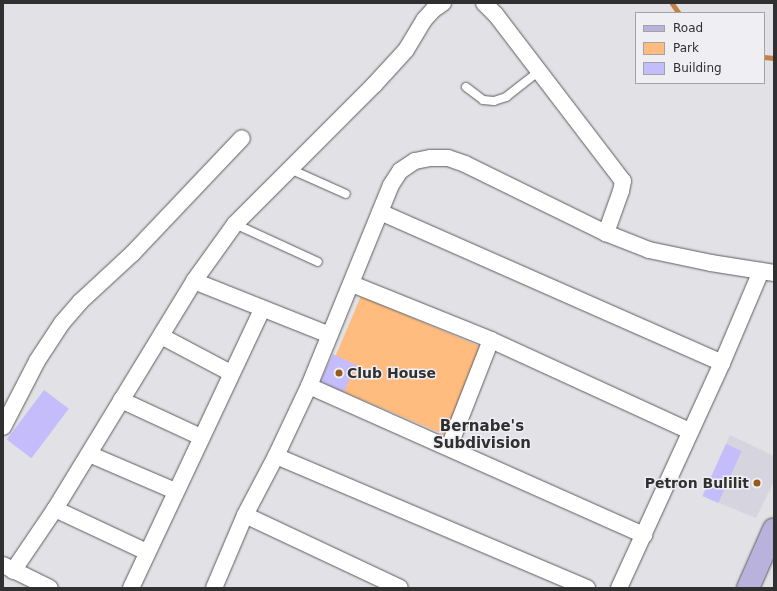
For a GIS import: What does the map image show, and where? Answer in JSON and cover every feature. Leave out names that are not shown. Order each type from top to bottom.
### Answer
[{"type":"main road","points":[[748,588],[774,530]]},
{"type":"street","points":[[50,588],[8,568],[55,509],[162,336],[194,281],[235,224],[374,85],[406,50],[424,20],[434,9],[443,3]]},
{"type":"street","points":[[484,3],[496,15],[623,180],[621,191],[606,233]]},
{"type":"street","points":[[3,427],[37,360],[62,323],[84,297],[133,253],[242,138]]},
{"type":"street","points":[[214,588],[245,515],[276,456],[309,386],[352,284],[391,185],[400,171],[415,161],[431,158],[448,158],[465,164],[606,233],[649,250],[711,263],[767,272],[690,431],[619,588]]},
{"type":"street","points":[[380,212],[722,363]]},
{"type":"street","points":[[194,281],[262,310],[330,335]]},
{"type":"street","points":[[352,284],[491,340],[690,431]]},
{"type":"street","points":[[131,588],[175,491],[262,310]]},
{"type":"street","points":[[162,336],[231,373]]},
{"type":"street","points":[[449,447],[491,340]]},
{"type":"street","points":[[309,386],[644,535]]},
{"type":"street","points":[[122,400],[201,437]]},
{"type":"street","points":[[89,454],[175,491]]},
{"type":"street","points":[[276,456],[587,588]]},
{"type":"street","points":[[55,509],[147,552]]},
{"type":"street","points":[[245,515],[400,588]]},
{"type":"lane","points":[[466,87],[483,100],[494,101],[506,97],[515,91],[539,70]]},
{"type":"lane","points":[[290,169],[346,194]]},
{"type":"lane","points":[[235,224],[318,262]]},
{"type":"shaded area","points":[[730,435],[774,456],[774,481],[756,518],[702,496]]},
{"type":"green space","points":[[361,296],[483,348],[445,435],[324,383]]},
{"type":"building","name":"Club House","points":[[333,354],[357,365],[344,392],[320,381]]},
{"type":"building","points":[[44,390],[69,409],[31,458],[7,440]]},
{"type":"building","points":[[726,444],[742,451],[718,503],[703,496]]},
{"type":"waterway","points":[[672,3],[678,12]]},
{"type":"waterway","points":[[765,57],[774,58]]},
{"type":"place","name":"Club House","points":[[339,373]]},
{"type":"place","name":"Petron Bulilit","points":[[757,483]]},
{"type":"district","name":"Bernabe's Subdivision","points":[[482,434]]}]
